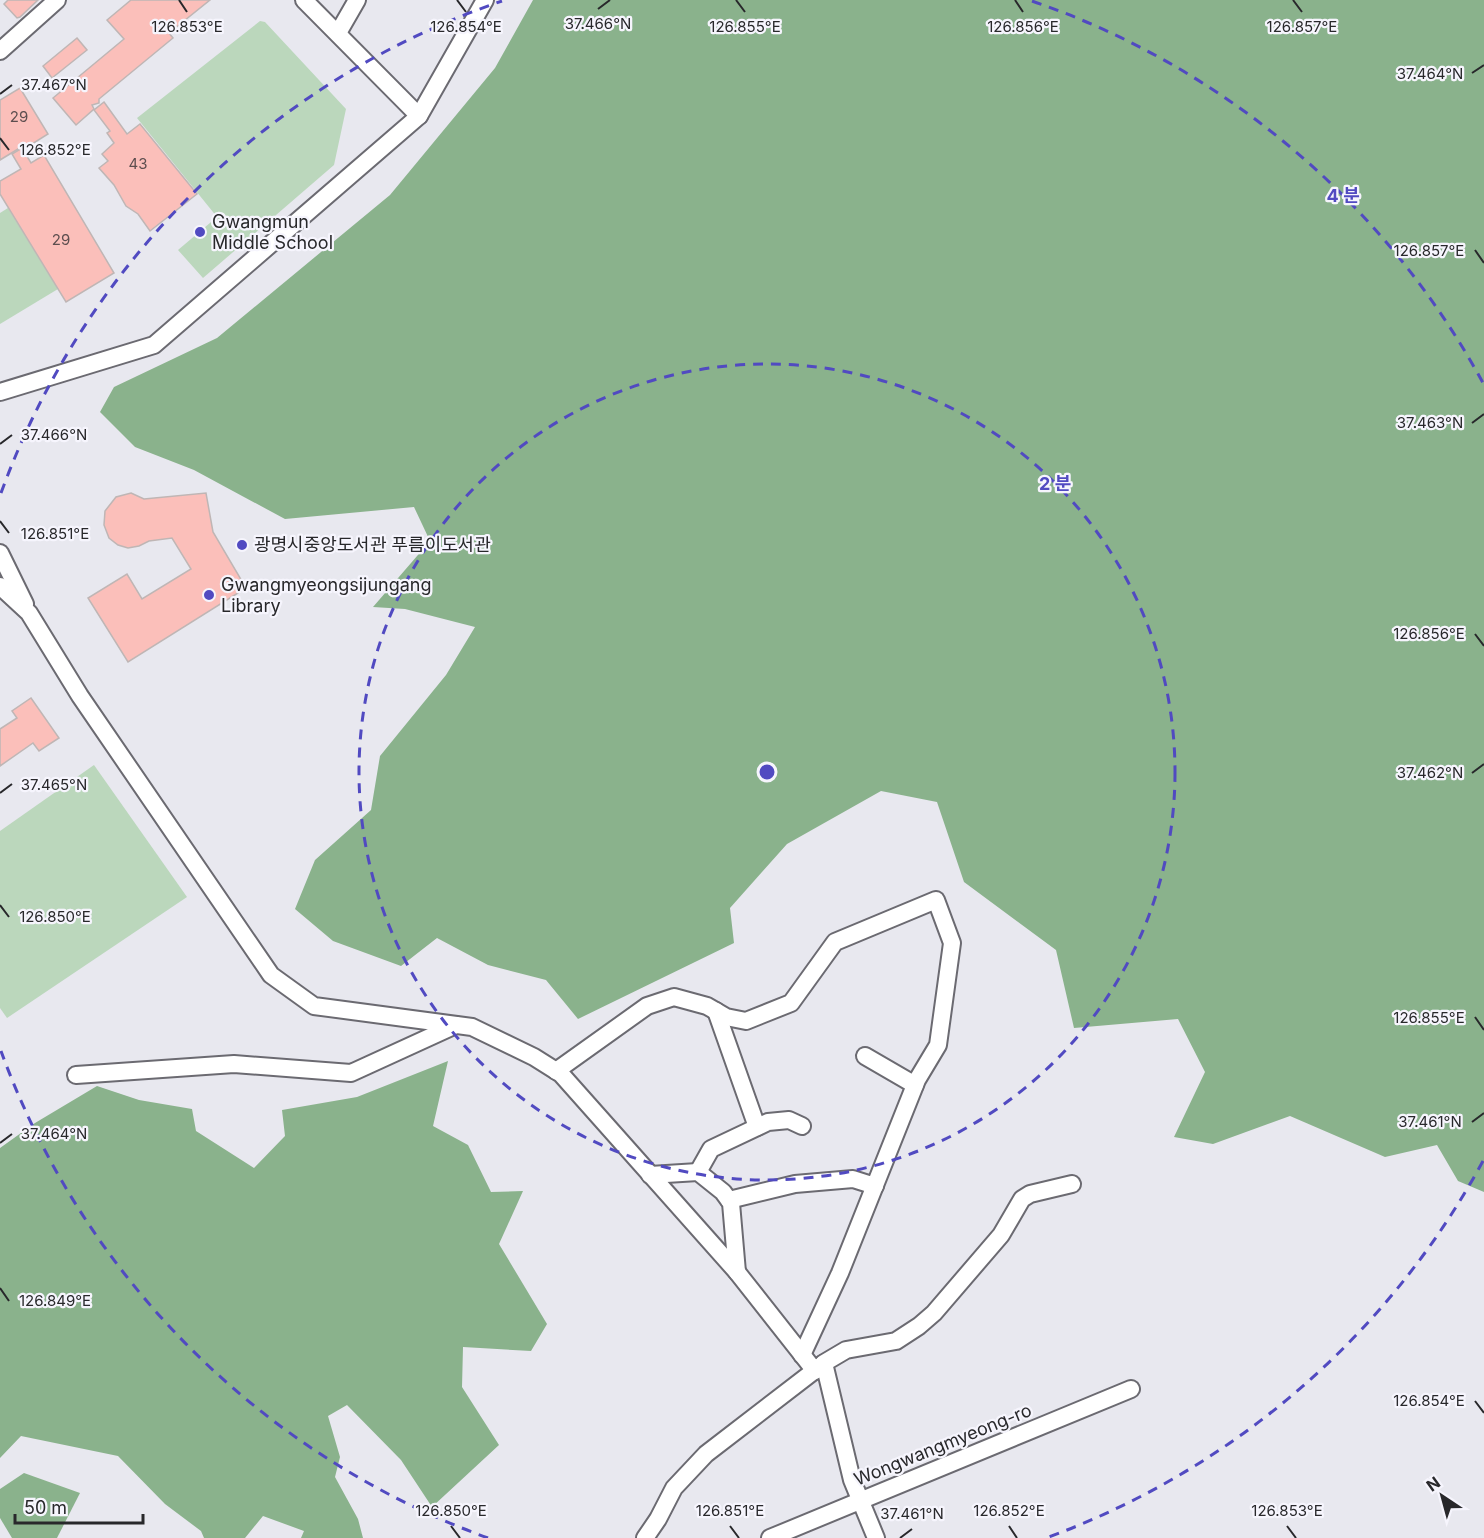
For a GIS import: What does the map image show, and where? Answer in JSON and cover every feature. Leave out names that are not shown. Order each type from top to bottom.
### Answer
[{"type":"street","points":[[1,47],[57,0]]},
{"type":"street","points":[[304,0],[419,116]]},
{"type":"street","points":[[338,33],[357,0]]},
{"type":"street","points":[[0,392],[154,345],[419,116],[485,0]]},
{"type":"street","points":[[0,554],[29,613],[80,696],[271,975],[314,1006],[472,1027],[534,1057],[556,1071],[737,1272],[802,1355],[820,1367],[852,1480],[876,1538]]},
{"type":"street","points":[[0,586],[29,613]]},
{"type":"street","points":[[556,1071],[647,1006],[674,997],[707,1006],[726,1017],[746,1021],[791,1003],[835,942],[936,900],[952,943],[938,1044],[915,1085],[840,1273],[802,1355]]},
{"type":"street","points":[[716,1011],[757,1127]]},
{"type":"street","points":[[76,1075],[234,1064],[351,1073],[456,1025]]},
{"type":"street","points":[[865,1056],[915,1085]]},
{"type":"street","points":[[698,1172],[711,1149],[768,1122],[789,1120],[802,1126]]},
{"type":"street","points":[[650,1175],[698,1172],[723,1191],[731,1203],[737,1272]]},
{"type":"street","points":[[729,1200],[795,1184],[853,1179],[875,1186]]},
{"type":"street","points":[[645,1538],[674,1488],[706,1454],[820,1367],[846,1350],[896,1341],[919,1326],[934,1312],[1000,1235],[1022,1199],[1030,1194],[1072,1184]]},
{"type":"street","name":"Wongwangmyeong-ro","points":[[770,1538],[1131,1389]]},
{"type":"green space","points":[[533,0],[1484,0],[1484,1192],[1458,1181],[1437,1145],[1385,1157],[1290,1116],[1213,1144],[1174,1137],[1205,1072],[1178,1019],[1074,1028],[1056,950],[964,882],[937,802],[881,791],[787,844],[730,908],[734,943],[578,1019],[546,980],[488,965],[437,938],[401,966],[333,941],[295,909],[315,860],[371,810],[380,756],[446,675],[475,627],[405,609],[373,607],[430,541],[414,507],[285,519],[194,470],[135,447],[100,412],[114,387],[217,338],[390,195],[495,68]]},
{"type":"green space","points":[[260,21],[265,22],[346,109],[334,165],[203,278],[178,250],[217,217],[137,118]]},
{"type":"green space","points":[[8,208],[58,289],[0,324],[0,213]]},
{"type":"green space","points":[[94,765],[187,897],[7,1018],[0,1008],[0,831]]},
{"type":"green space","points":[[448,1061],[433,1126],[468,1145],[491,1192],[523,1191],[499,1244],[547,1324],[531,1351],[463,1347],[462,1387],[499,1445],[432,1507],[401,1460],[347,1405],[328,1416],[340,1457],[335,1477],[358,1519],[363,1538],[301,1538],[304,1531],[263,1516],[245,1538],[204,1538],[201,1531],[165,1504],[118,1456],[21,1436],[0,1458],[0,1148],[35,1123],[97,1086],[139,1100],[192,1109],[196,1131],[254,1168],[285,1136],[282,1110],[357,1097]]},
{"type":"green space","points":[[24,1473],[80,1493],[57,1538],[12,1538],[0,1518],[0,1489]]},
{"type":"building","points":[[8,0],[38,0],[17,18],[4,4]]},
{"type":"building","points":[[131,0],[210,0],[169,33],[173,38],[99,99],[99,103],[92,105],[94,109],[76,125],[53,98],[124,39],[107,20]]},
{"type":"building","points":[[77,38],[87,50],[52,78],[43,66]]},
{"type":"building","points":[[20,88],[48,134],[0,160],[0,100]]},
{"type":"building","points":[[104,102],[127,134],[140,124],[197,194],[150,231],[138,214],[126,206],[114,185],[99,168],[108,161],[102,154],[114,143],[107,133],[110,131],[94,110]]},
{"type":"building","points":[[22,148],[31,163],[44,155],[114,273],[66,302],[0,194],[0,181],[21,169],[12,154]]},
{"type":"building","points":[[131,493],[144,499],[206,493],[213,532],[246,588],[128,662],[88,598],[127,574],[142,599],[191,569],[172,538],[149,541],[128,548],[118,545],[109,538],[104,525],[105,511],[116,497]]},
{"type":"building","points":[[31,698],[59,738],[39,751],[33,743],[0,766],[0,729],[17,718],[12,711]]},
{"type":"place","name":"Gwangmun Middle School","points":[[200,232]]},
{"type":"place","name":"광명시중앙도서관 푸름이도서관","points":[[242,545]]},
{"type":"place","name":"Gwangmyeongsijungang Library","points":[[209,595]]}]
